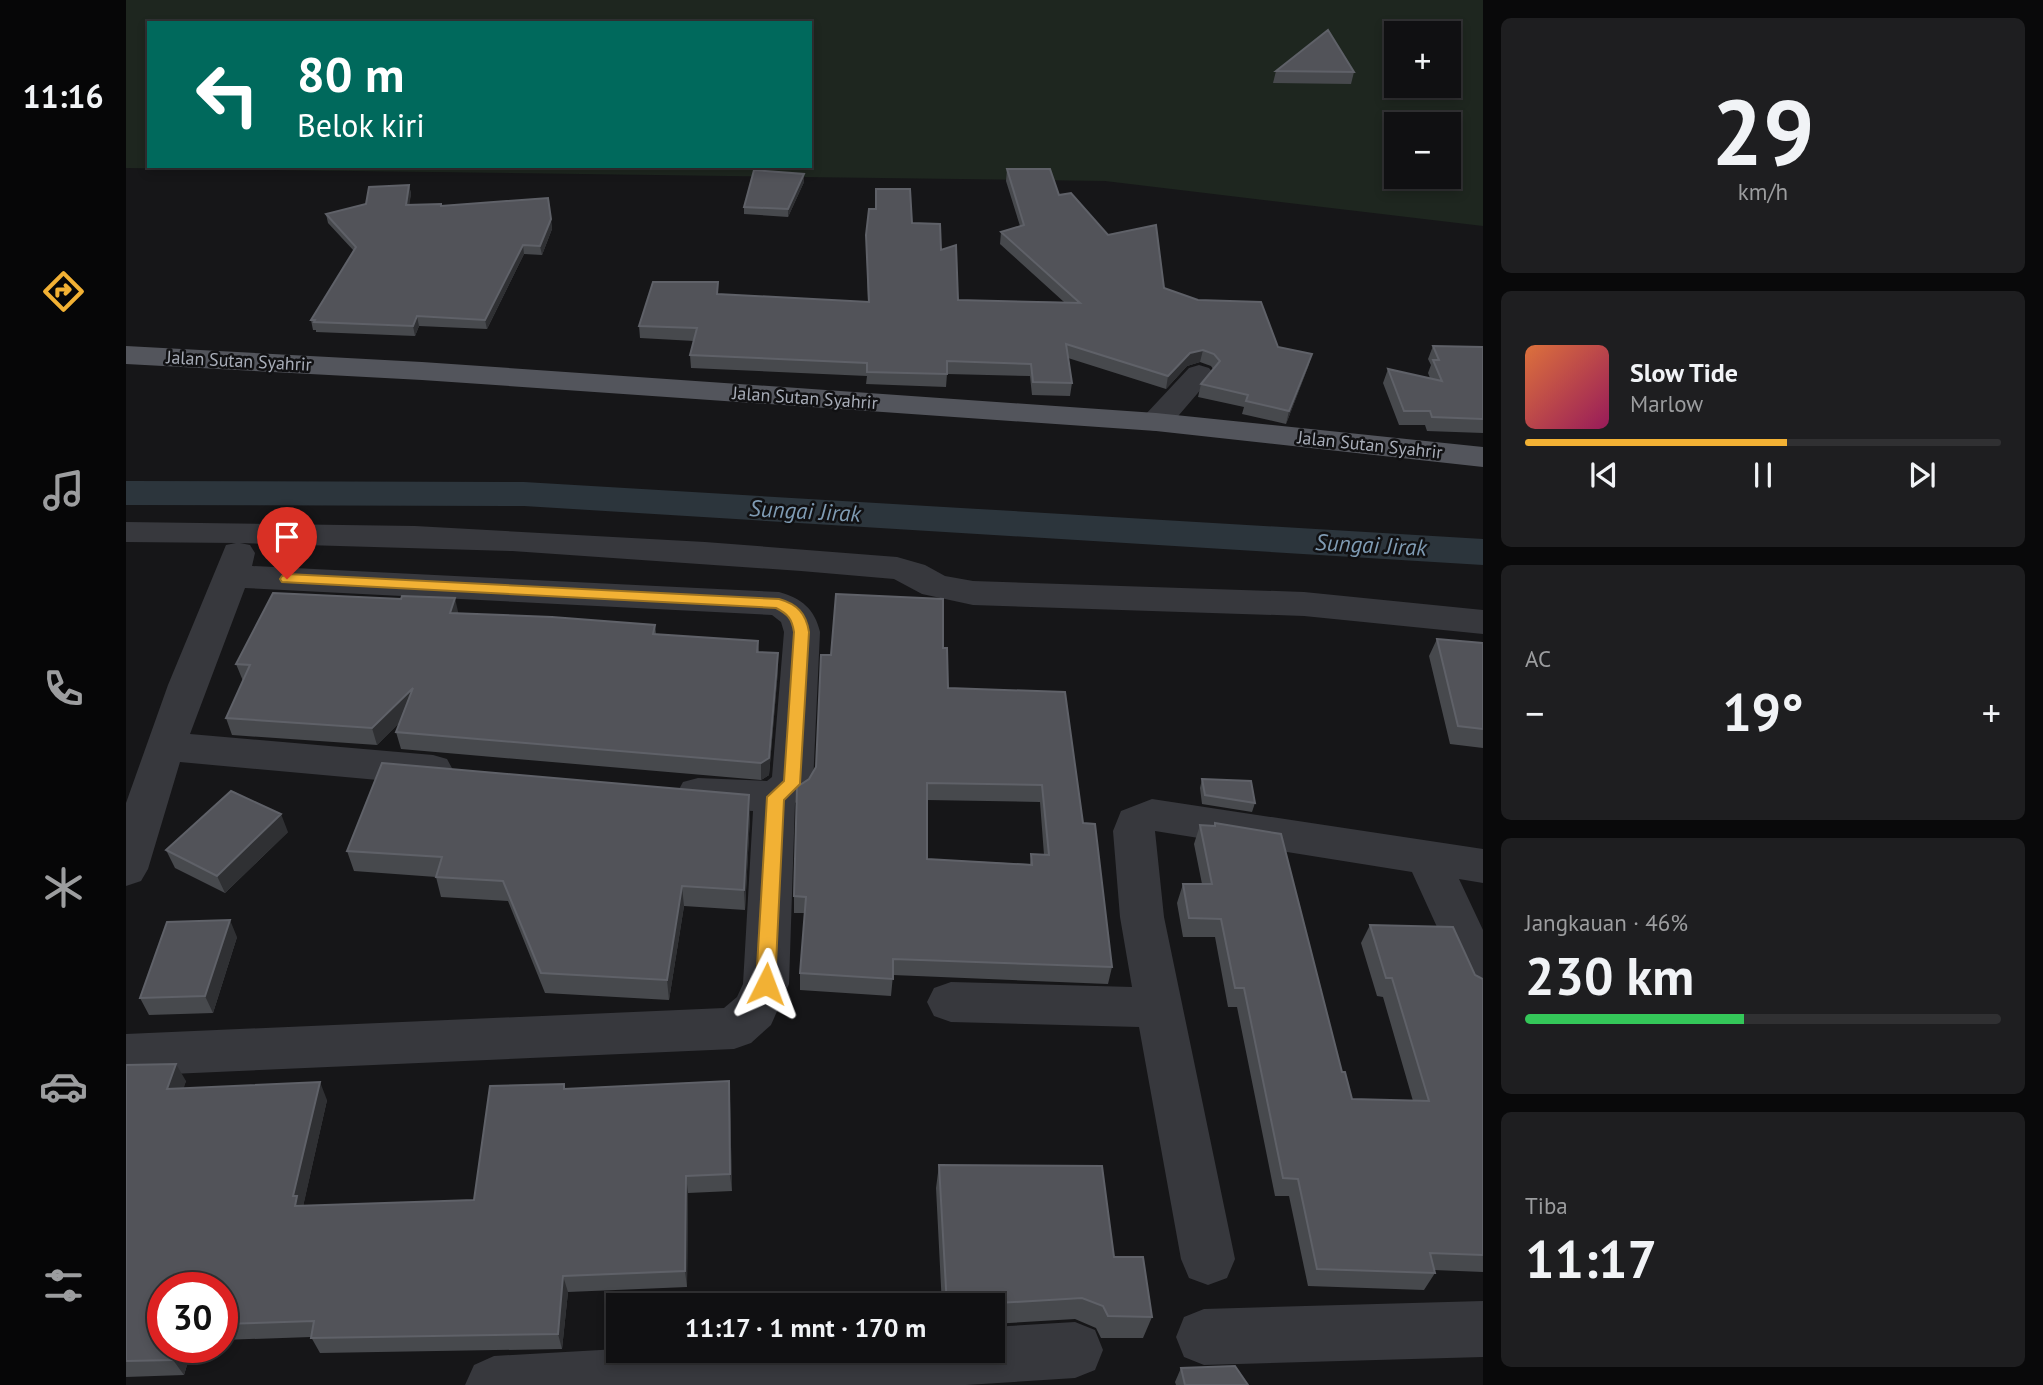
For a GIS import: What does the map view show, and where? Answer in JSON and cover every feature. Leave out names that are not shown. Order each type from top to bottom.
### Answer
[{"type":"main road","name":"Jalan Sutan Syahrir","points":[[126,355],[422,371],[1156,422],[1483,457]]},
{"type":"street","points":[[1156,422],[1199,374]]},
{"type":"street","points":[[126,532],[244,531],[430,536],[862,565],[906,570],[934,586],[973,593],[1304,604],[1483,622]]},
{"type":"street","points":[[126,869],[165,747],[198,657],[232,576],[244,531]]},
{"type":"street","points":[[232,576],[779,604],[792,610],[800,619],[802,632],[792,784],[775,797],[762,798],[664,790]]},
{"type":"street","points":[[165,747],[470,773]]},
{"type":"street","points":[[126,1055],[734,1028],[754,1011],[766,984],[775,797]]},
{"type":"street","points":[[1208,1259],[1142,917],[1134,831],[1136,822],[1152,815],[1483,866]]},
{"type":"street","points":[[1427,858],[1483,979]]},
{"type":"street","points":[[951,1002],[1161,1007]]},
{"type":"street","points":[[1204,1337],[1483,1329]]},
{"type":"street","points":[[494,1385],[1075,1349]]},
{"type":"shaded area","points":[[126,0],[1483,0],[1483,226],[1105,181],[126,168]]},
{"type":"building","points":[[1328,30],[1354,72],[1276,71]]},
{"type":"building","points":[[1007,169],[1050,169],[1059,195],[1071,193],[1108,235],[1156,225],[1164,288],[1198,300],[1261,302],[1278,347],[1312,354],[1289,411],[1246,401],[1248,395],[1201,384],[1220,361],[1214,354],[1203,350],[1190,353],[1168,376],[1066,344],[1072,383],[1033,382],[1031,364],[947,361],[947,374],[867,372],[867,363],[690,355],[697,328],[639,326],[653,282],[718,282],[717,294],[869,302],[866,235],[869,209],[876,209],[876,189],[910,189],[912,223],[940,224],[941,250],[956,245],[958,300],[1080,303],[1001,232],[1024,225]]},
{"type":"building","points":[[754,170],[804,174],[788,209],[744,207]]},
{"type":"building","points":[[409,185],[406,205],[441,206],[548,198],[551,219],[540,246],[523,245],[485,320],[417,316],[413,326],[311,320],[356,247],[326,214],[366,204],[369,187]]},
{"type":"building","points":[[1433,346],[1483,347],[1483,419],[1432,417],[1430,411],[1404,411],[1388,369],[1442,381],[1433,360],[1439,360]]},
{"type":"building","points":[[273,593],[401,599],[402,596],[455,598],[450,613],[655,625],[653,634],[758,641],[757,652],[778,653],[769,758],[761,763],[396,732],[413,688],[372,728],[226,718],[250,665],[236,664]]},
{"type":"building","points":[[836,594],[943,599],[943,648],[947,648],[948,688],[1065,692],[1083,823],[1095,824],[1112,967],[893,959],[893,979],[800,973],[806,897],[794,896],[797,787],[809,779],[816,767],[821,655],[831,655]],"holes":[[[927,783],[1042,785],[1049,855],[1031,854],[1032,865],[927,859]]]},
{"type":"building","points":[[1437,639],[1483,643],[1483,729],[1458,726]]},
{"type":"building","points":[[382,763],[749,795],[744,890],[682,886],[667,980],[541,973],[503,881],[436,877],[442,857],[347,851]]},
{"type":"building","points":[[1202,779],[1251,781],[1255,803],[1205,795]]},
{"type":"building","points":[[231,791],[281,814],[217,876],[166,850]]},
{"type":"building","points":[[1215,823],[1281,834],[1342,1072],[1345,1072],[1352,1099],[1429,1101],[1392,978],[1386,978],[1370,925],[1453,927],[1475,975],[1483,979],[1483,1255],[1430,1253],[1435,1273],[1317,1269],[1298,1179],[1283,1178],[1244,988],[1235,988],[1221,919],[1189,918],[1183,884],[1212,884],[1200,825],[1215,826]]},
{"type":"building","points":[[230,920],[205,996],[140,998],[167,922]]},
{"type":"building","points":[[176,1064],[167,1089],[320,1082],[293,1196],[297,1196],[295,1206],[474,1200],[490,1086],[564,1084],[564,1089],[729,1081],[730,1174],[686,1176],[685,1271],[563,1276],[558,1334],[311,1338],[314,1321],[238,1323],[238,1272],[147,1272],[147,1361],[126,1361],[126,1065]]},
{"type":"building","points":[[939,1165],[1102,1166],[1114,1257],[1143,1257],[1152,1317],[1108,1316],[1103,1306],[1082,1298],[1005,1303],[1005,1293],[946,1293]]},
{"type":"building","points":[[1235,1366],[1248,1385],[1185,1385],[1181,1368]]},
{"type":"waterway","name":"Sungai Jirak","points":[[126,493],[524,494],[1483,552]]},
{"type":"route","points":[[287,579],[779,604],[792,610],[800,619],[802,632],[792,784],[775,797],[766,984]]}]
